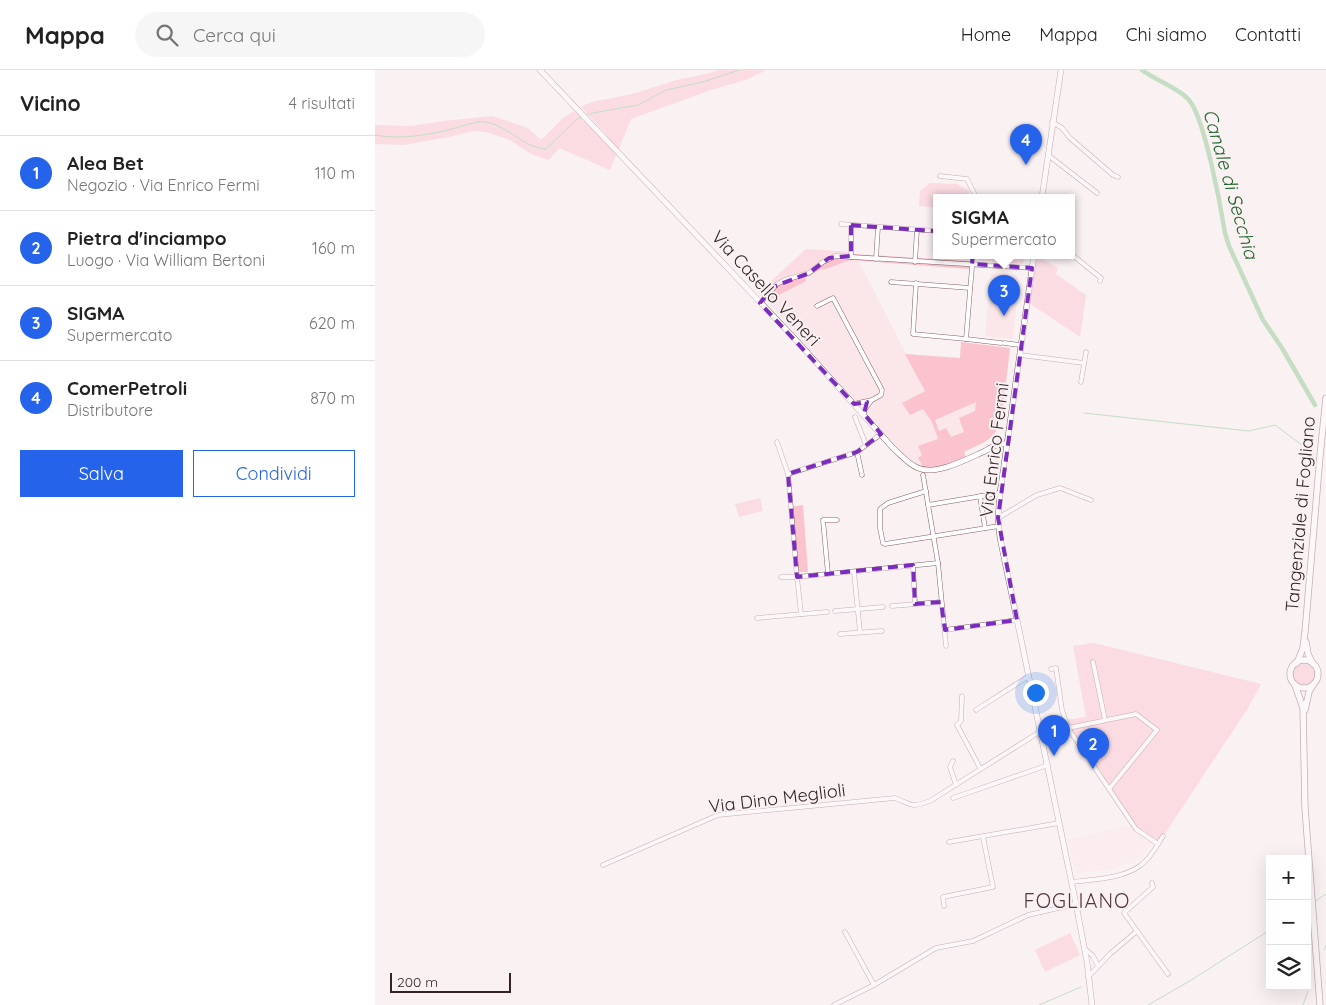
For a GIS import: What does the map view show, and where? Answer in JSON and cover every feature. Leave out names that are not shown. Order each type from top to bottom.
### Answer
[{"type":"main road","name":"Tangenziale di Fogliano","points":[[1320,1005],[1305,808],[1304,716],[1301,700],[1290,674],[1303,648],[1319,456],[1326,398]]},
{"type":"main road","name":"Tangenziale di Fogliano","points":[[1304,716],[1307,699],[1317,680],[1318,674],[1308,654],[1305,632]]},
{"type":"main road","points":[[1297,663],[1306,660],[1313,664]]},
{"type":"main road","points":[[1295,685],[1303,688],[1313,685]]},
{"type":"street","name":"Via Casello Veneri","points":[[540,70],[908,462],[918,468],[936,470],[1000,444],[1006,444]]},
{"type":"street","points":[[1042,194],[1061,70]]},
{"type":"street","points":[[1053,122],[1061,127],[1070,138],[1113,175],[1118,177]]},
{"type":"street","points":[[1048,155],[1097,193]]},
{"type":"street","points":[[939,176],[967,179],[974,194]]},
{"type":"street","points":[[841,224],[933,231]]},
{"type":"street","points":[[851,225],[851,257]]},
{"type":"street","points":[[876,259],[878,227]]},
{"type":"street","points":[[915,262],[917,230]]},
{"type":"street","points":[[760,303],[773,287],[785,280],[809,273],[829,258],[836,256],[1032,268]]},
{"type":"street","points":[[1075,257],[1101,278],[1100,281]]},
{"type":"street","points":[[966,339],[973,259]]},
{"type":"street","name":"Via Enrico Fermi","points":[[1033,259],[1005,450],[998,518],[1017,620],[1085,949],[1092,1005]]},
{"type":"street","points":[[891,282],[970,288]]},
{"type":"street","points":[[916,283],[913,334],[1021,345]]},
{"type":"street","points":[[817,306],[833,298],[883,390],[881,395],[872,400],[854,404]]},
{"type":"street","points":[[1081,382],[1086,352]]},
{"type":"street","points":[[1019,355],[1084,363]]},
{"type":"street","points":[[864,414],[865,409],[872,400]]},
{"type":"street","points":[[855,417],[866,446]]},
{"type":"street","points":[[788,474],[857,452],[881,434]]},
{"type":"street","points":[[777,442],[788,474],[801,614]]},
{"type":"street","name":"Via Casello Veneri","points":[[991,448],[1005,450]]},
{"type":"street","points":[[857,452],[862,475]]},
{"type":"street","points":[[923,475],[938,563],[946,646]]},
{"type":"street","points":[[998,518],[1037,495],[1060,488],[1091,500]]},
{"type":"street","points":[[926,491],[887,503],[880,509],[879,523],[883,543],[999,526]]},
{"type":"street","points":[[929,505],[1000,493]]},
{"type":"street","points":[[980,496],[985,528]]},
{"type":"street","points":[[828,574],[823,520],[837,520]]},
{"type":"street","points":[[781,577],[854,572],[938,563]]},
{"type":"street","points":[[913,566],[915,604]]},
{"type":"street","points":[[854,572],[861,632]]},
{"type":"street","points":[[892,606],[941,602]]},
{"type":"street","points":[[835,611],[883,607]]},
{"type":"street","points":[[757,618],[827,612]]},
{"type":"street","points":[[945,630],[1017,620]]},
{"type":"street","points":[[840,634],[882,631]]},
{"type":"street","points":[[1093,662],[1105,720]]},
{"type":"street","points":[[1051,668],[1056,668],[1062,710],[1067,728],[1136,829],[1158,844]]},
{"type":"street","points":[[976,710],[1029,676]]},
{"type":"street","points":[[962,696],[961,721],[957,724],[980,768]]},
{"type":"street","points":[[1067,728],[1136,714],[1157,730],[1109,789]]},
{"type":"street","name":"Via Dino Meglioli","points":[[603,865],[718,815],[895,798],[908,805],[915,806],[930,801],[1041,731]]},
{"type":"street","points":[[953,761],[950,767],[956,785]]},
{"type":"street","points":[[953,798],[1048,765]]},
{"type":"street","points":[[949,842],[1059,823]]},
{"type":"street","points":[[944,906],[943,897],[993,887],[983,836]]},
{"type":"street","points":[[1072,882],[1121,874],[1141,866],[1163,836]]},
{"type":"street","points":[[1152,883],[1153,887],[1124,913],[1168,974]]},
{"type":"street","points":[[834,1005],[935,948],[973,941],[1027,916],[1076,904]]},
{"type":"street","points":[[1088,977],[1137,930]]},
{"type":"street","points":[[845,932],[874,984]]},
{"type":"street","points":[[1085,949],[1093,956],[1098,966]]},
{"type":"highlighted area","points":[[851,225],[975,234],[972,264],[1032,268],[998,518],[1017,620],[945,630],[941,602],[915,604],[913,565],[797,577],[788,474],[857,452],[881,434],[864,414],[867,402],[854,404],[760,303],[773,287],[809,273],[829,258],[851,256]]},
{"type":"shaded area","points":[[719,70],[766,70],[748,79],[708,91],[631,119],[610,170],[559,148],[549,160],[531,154],[510,140],[486,132],[473,131],[404,145],[375,144],[375,125],[411,126],[492,116],[528,128],[541,140],[564,117],[574,111],[604,140],[607,135],[581,107],[596,101],[634,93],[676,80]]},
{"type":"shaded area","points":[[930,183],[957,184],[969,191],[969,194],[933,194],[933,208],[919,206],[920,191]]},
{"type":"shaded area","points":[[806,249],[853,252],[853,254],[970,261],[969,269],[850,260],[805,277],[806,281],[768,302],[758,293]]},
{"type":"shaded area","points":[[979,259],[1024,259],[1023,264]]},
{"type":"shaded area","points":[[1036,259],[1045,259],[1058,268],[1056,274],[1086,295],[1080,337],[1029,303]]},
{"type":"shaded area","points":[[850,260],[858,260],[925,391],[902,403],[931,398],[1010,348],[1002,416],[994,435],[946,461],[918,446],[923,456],[918,458],[923,467],[914,463],[909,460],[768,302],[822,269]]},
{"type":"shaded area","points":[[991,273],[1016,275],[1019,280],[1013,339],[985,336]]},
{"type":"shaded area","points":[[961,342],[1010,348],[1002,416],[993,435],[964,452],[966,457],[936,468],[923,467],[918,458],[922,455],[918,446],[938,439],[932,422],[923,409],[910,415],[902,403],[925,391],[905,354],[960,358]],"holes":[[[976,402],[975,411],[959,418],[964,432],[951,437],[946,428],[939,431],[935,420]]]},
{"type":"shaded area","points":[[760,498],[763,511],[739,517],[735,504]]},
{"type":"shaded area","points":[[803,505],[808,572],[797,572],[791,507]]},
{"type":"shaded area","points":[[1094,643],[1261,684],[1248,708],[1158,844],[1136,829],[1065,720],[1086,717],[1073,646]]},
{"type":"shaded area","points":[[1300,664],[1308,664],[1315,671],[1315,679],[1308,686],[1300,686],[1293,679],[1293,671]]},
{"type":"shaded area","points":[[1133,825],[1154,841],[1141,857],[1112,870],[1076,873],[1068,840]]},
{"type":"shaded area","points":[[1070,933],[1080,955],[1045,972],[1035,950]]},
{"type":"waterway","points":[[587,115],[638,105],[666,90],[703,82],[739,70]]},
{"type":"waterway","name":"Canale di Secchia","points":[[1142,70],[1184,95],[1194,108],[1206,141],[1229,246],[1263,320],[1282,348],[1315,405]]},
{"type":"waterway","points":[[375,135],[394,137],[423,135],[483,122],[494,124],[530,145],[546,149],[577,119],[583,117]]},
{"type":"waterway","points":[[1084,413],[1249,431],[1275,425],[1314,454]]},
{"type":"waterway","points":[[1314,902],[1326,894]]},
{"type":"waterway","points":[[1148,1005],[1266,933]]},
{"type":"waterway","points":[[1324,950],[1326,945]]},
{"type":"waterway","points":[[1039,1005],[1081,987]]},
{"type":"waterway","points":[[1303,1005],[1308,991]]},
{"type":"place","name":"ComerPetroli","points":[[1026,165]]},
{"type":"place","name":"SIGMA","points":[[1004,316]]},
{"type":"place","name":"Alea Bet","points":[[1054,756]]},
{"type":"place","name":"Pietra d'inciampo","points":[[1093,769]]},
{"type":"district","name":"FOGLIANO","points":[[1077,900]]}]
